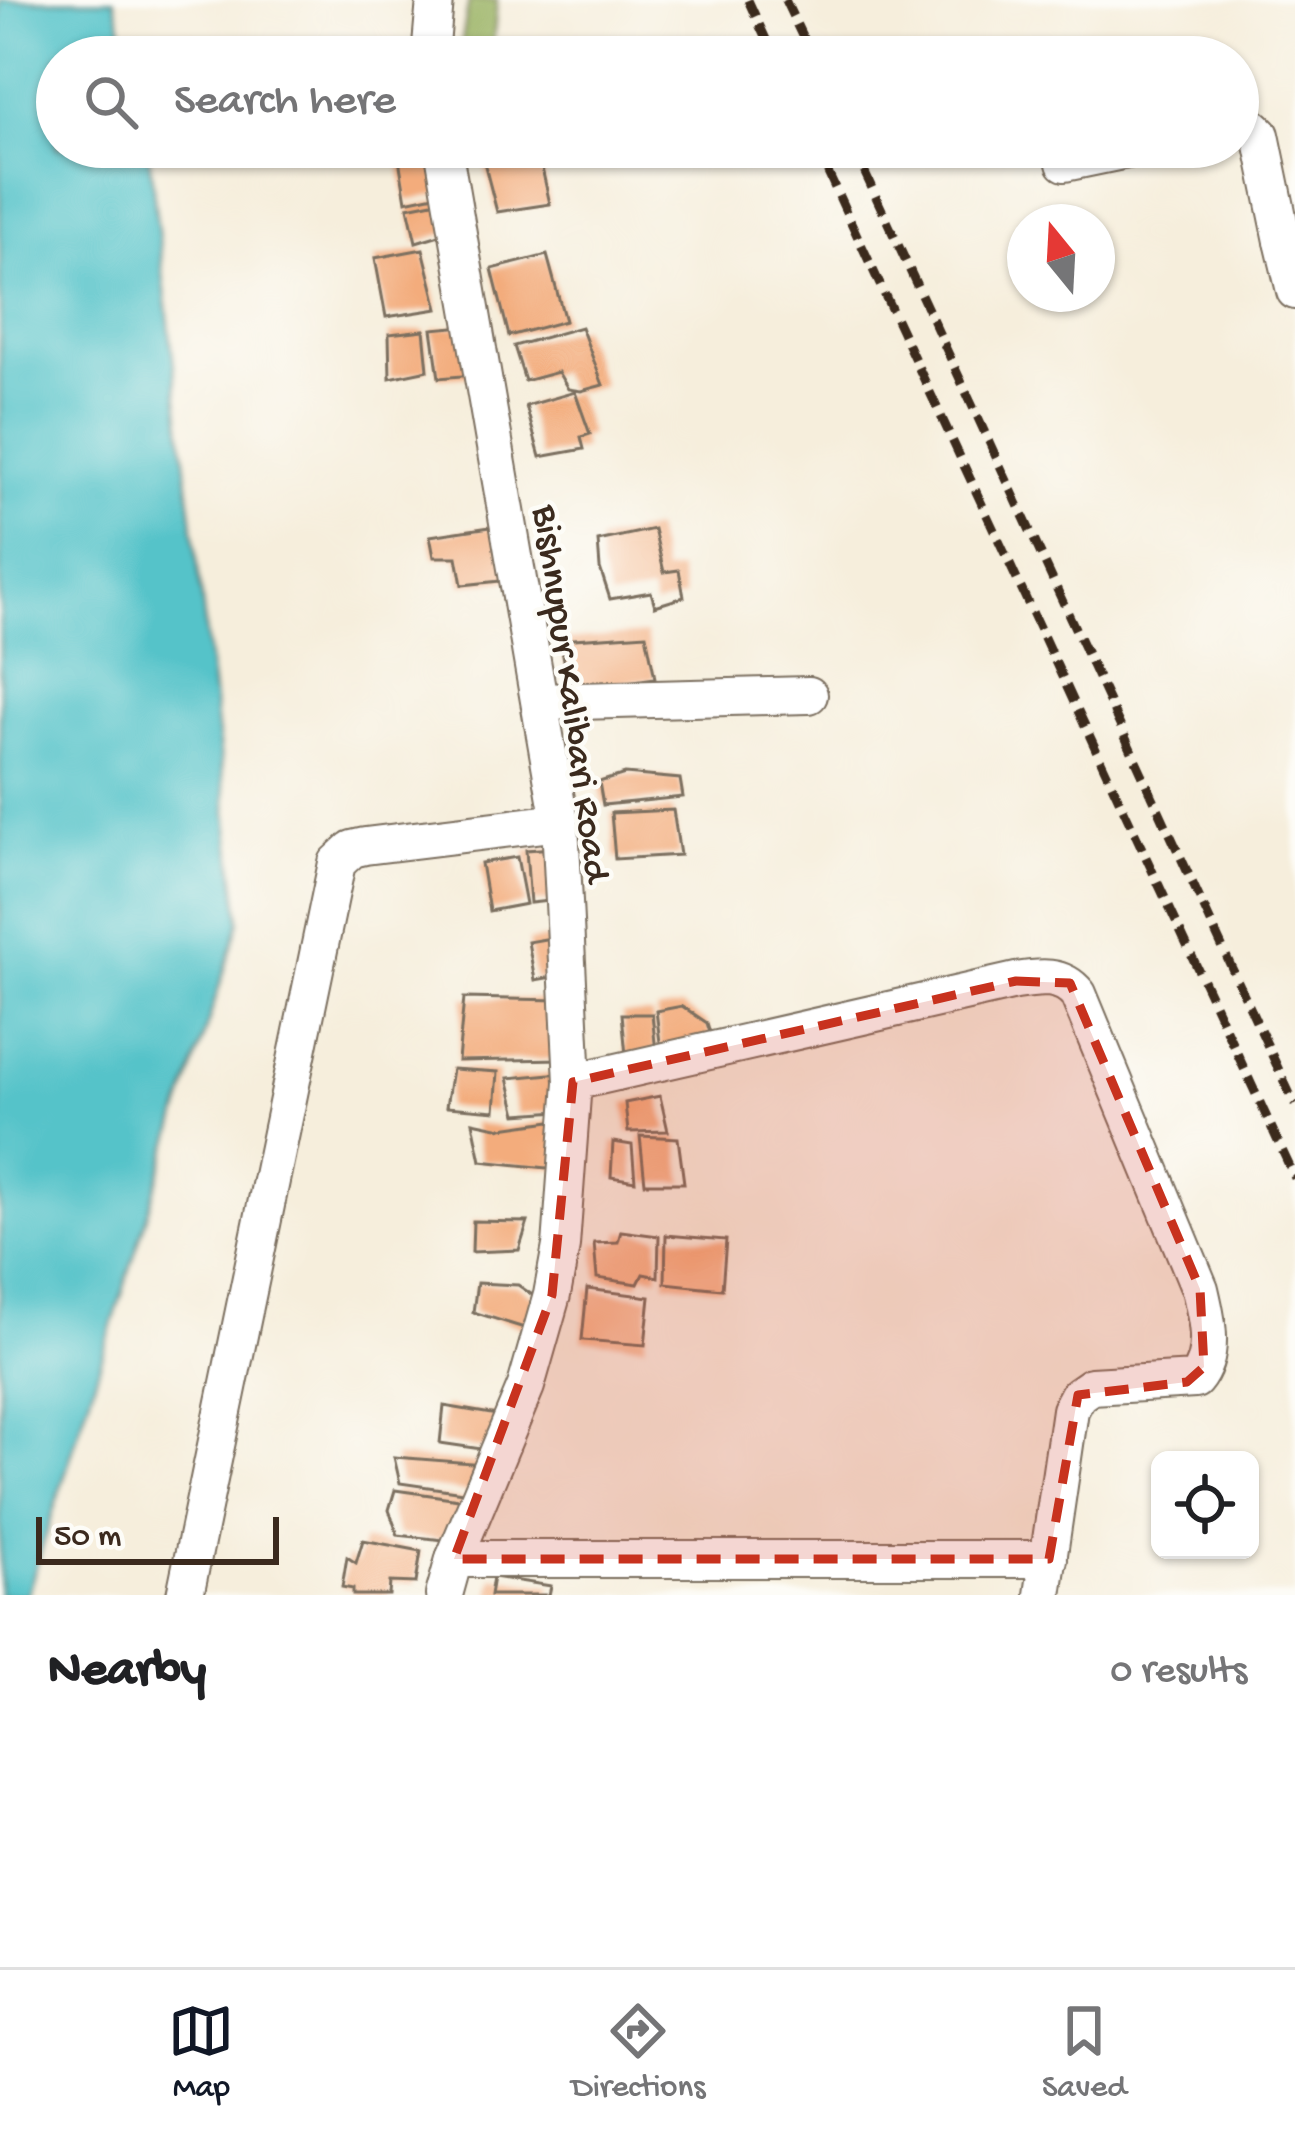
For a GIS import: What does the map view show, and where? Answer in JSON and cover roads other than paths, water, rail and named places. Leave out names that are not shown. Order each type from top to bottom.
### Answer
[{"type":"street","points":[[432,36],[435,0]]},
{"type":"street","points":[[1259,133],[1289,240],[1295,290]]},
{"type":"street","name":"Bishnupur Kalibari Road","points":[[444,1595],[454,1559],[526,1386],[552,1294],[563,1225],[573,1082],[560,822],[447,168]]},
{"type":"street","points":[[540,702],[809,694]]},
{"type":"street","points":[[185,1595],[337,863],[352,849],[365,846],[560,822]]},
{"type":"street","points":[[454,1559],[1046,1577],[1070,1410],[1078,1395],[1090,1386],[1196,1380],[1204,1367],[1208,1340],[1200,1289],[1070,983],[1037,978],[1016,981],[573,1082]]},
{"type":"water","points":[[0,0],[114,0],[124,36],[36,36],[36,168],[150,168],[240,921],[27,1595],[0,1595]]},
{"type":"railway","points":[[748,0],[764,36]]},
{"type":"railway","points":[[785,0],[802,36]]},
{"type":"railway","points":[[826,168],[1295,1178]]},
{"type":"railway","points":[[863,168],[1295,1105]]}]
